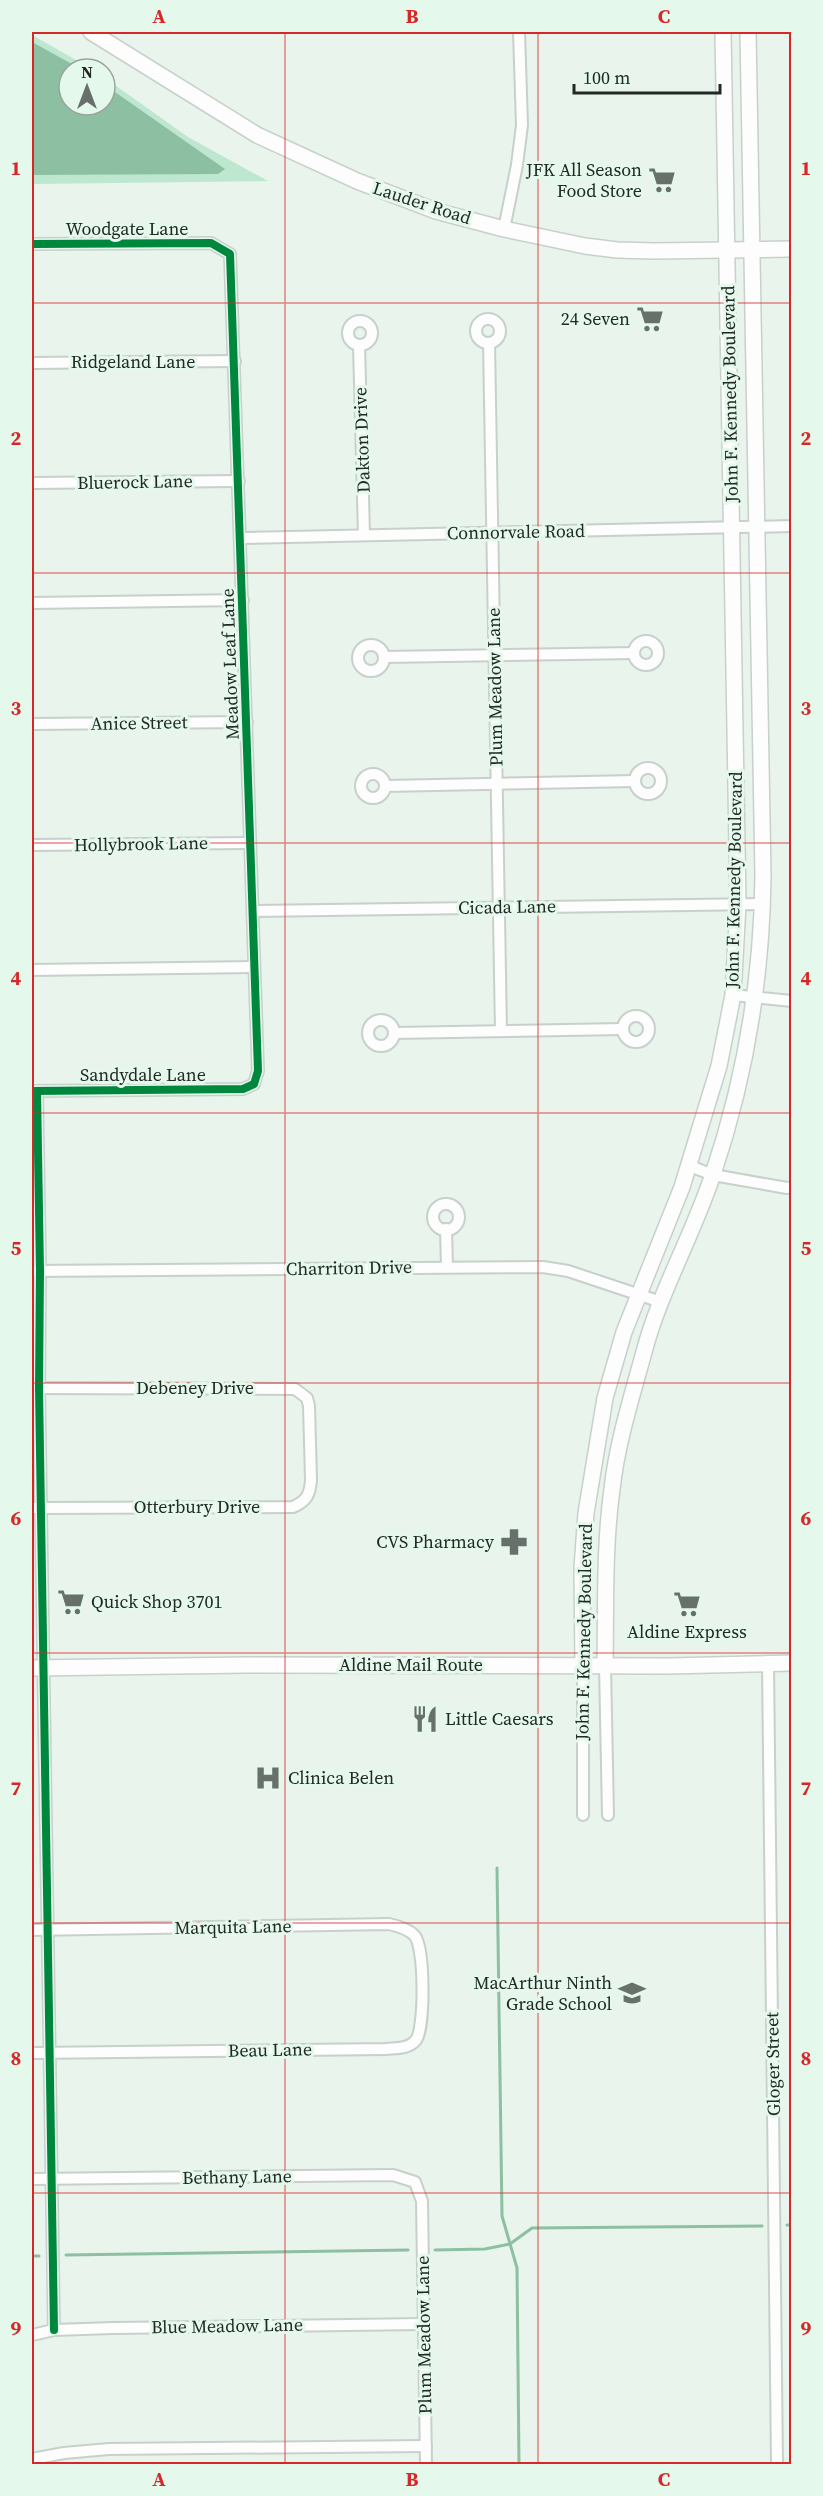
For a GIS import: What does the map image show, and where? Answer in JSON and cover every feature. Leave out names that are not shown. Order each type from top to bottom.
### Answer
[{"type":"main road","name":"Lauder Road","points":[[91,32],[240,125],[309,161],[428,208],[585,246],[617,249],[726,251],[792,249]]},
{"type":"main road","name":"John F. Kennedy Boulevard","points":[[583,1666],[582,1568],[591,1479],[605,1398],[624,1332],[690,1166],[719,1066],[733,995],[738,904],[723,32]]},
{"type":"main road","name":"John F. Kennedy Boulevard","points":[[605,1666],[606,1564],[612,1484],[644,1350],[713,1175],[729,1120],[754,998],[762,904],[748,32]]},
{"type":"main road","points":[[591,1479],[612,1484]]},
{"type":"main road","name":"Aldine Mail Route","points":[[37,1668],[792,1663]]},
{"type":"street","points":[[504,228],[517,165],[522,125],[519,32]]},
{"type":"street","name":"Woodgate Lane","points":[[32,244],[212,243],[222,247]]},
{"type":"street","name":"Meadow Leaf Lane","points":[[222,247],[230,254],[232,264],[258,1071],[254,1084]]},
{"type":"street","name":"Plum Meadow Lane","points":[[489,343],[501,1031]]},
{"type":"street","name":"Dakton Drive","points":[[359,345],[364,535]]},
{"type":"street","name":"Ridgeland Lane","points":[[32,363],[235,361]]},
{"type":"street","name":"Bluerock Lane","points":[[32,483],[239,481]]},
{"type":"street","name":"Connorvale Road","points":[[241,538],[792,526]]},
{"type":"street","points":[[32,603],[243,600]]},
{"type":"street","points":[[384,657],[633,653]]},
{"type":"street","name":"Anice Street","points":[[32,724],[246,722]]},
{"type":"street","points":[[385,786],[636,781]]},
{"type":"street","name":"Hollybrook Lane","points":[[32,845],[250,843]]},
{"type":"street","name":"Cicada Lane","points":[[253,910],[762,904]]},
{"type":"street","points":[[32,970],[254,967]]},
{"type":"street","points":[[733,995],[792,1001]]},
{"type":"street","points":[[394,1033],[623,1029]]},
{"type":"street","name":"Sandydale Lane","points":[[34,1091],[243,1089],[254,1084]]},
{"type":"street","points":[[34,1091],[37,1668],[48,1930],[54,2330]]},
{"type":"street","points":[[690,1166],[713,1175],[792,1187]]},
{"type":"street","points":[[446,1229],[447,1266]]},
{"type":"street","name":"Charriton Drive","points":[[36,1271],[543,1267],[568,1271],[661,1302]]},
{"type":"street","name":"Debeney Drive","points":[[35,1388],[295,1389],[307,1398],[310,1446]]},
{"type":"street","name":"Otterbury Drive","points":[[36,1508],[293,1507],[306,1499],[310,1491],[310,1446]]},
{"type":"street","name":"Gloger Street","points":[[768,1664],[777,2464]]},
{"type":"street","name":"John F. Kennedy Boulevard","points":[[583,1666],[583,1815]]},
{"type":"street","name":"John F. Kennedy Boulevard","points":[[605,1666],[608,1815]]},
{"type":"street","name":"Marquita Lane","points":[[32,1930],[389,1924],[399,1926],[414,1935],[420,1950]]},
{"type":"street","name":"Beau Lane","points":[[32,2053],[386,2049],[409,2046],[416,2040],[420,2030],[420,1950]]},
{"type":"street","name":"Bethany Lane","points":[[32,2179],[393,2175],[415,2182],[420,2189],[422,2206]]},
{"type":"street","name":"Plum Meadow Lane","points":[[422,2206],[426,2464]]},
{"type":"street","name":"Blue Meadow Lane","points":[[32,2335],[54,2330],[423,2324]]},
{"type":"street","points":[[32,2459],[64,2453],[109,2449],[426,2446]]},
{"type":"shaded area","points":[[32,35],[71,57],[57,57],[57,117],[117,117],[117,87],[188,137],[268,181],[32,184]]},
{"type":"shaded area","points":[[32,42],[59,57],[57,57],[57,117],[117,117],[117,93],[225,169],[218,174],[32,175]]},
{"type":"waterway","points":[[497,1868],[502,2216],[517,2268],[519,2464]]},
{"type":"waterway","points":[[787,2225],[792,2225]]},
{"type":"waterway","points":[[435,2250],[485,2249],[510,2244],[532,2228],[762,2226]]},
{"type":"waterway","points":[[66,2255],[408,2250]]},
{"type":"waterway","points":[[32,2256],[39,2256]]},
{"type":"cycle path","points":[[32,244],[211,243],[230,254],[258,1071],[254,1084],[243,1089],[32,1091]]},
{"type":"cycle path","points":[[37,1091],[39,1388],[54,2330]]},
{"type":"place","name":"JFK All Season Food Store","points":[[662,180]]},
{"type":"place","name":"24 Seven","points":[[650,319]]},
{"type":"place","name":"CVS Pharmacy","points":[[514,1542]]},
{"type":"place","name":"Quick Shop 3701","points":[[71,1602]]},
{"type":"place","name":"Aldine Express","points":[[687,1604]]},
{"type":"place","name":"Little Caesars","points":[[425,1719]]},
{"type":"place","name":"Clinica Belen","points":[[268,1778]]},
{"type":"place","name":"MacArthur Ninth Grade School","points":[[632,1993]]}]
